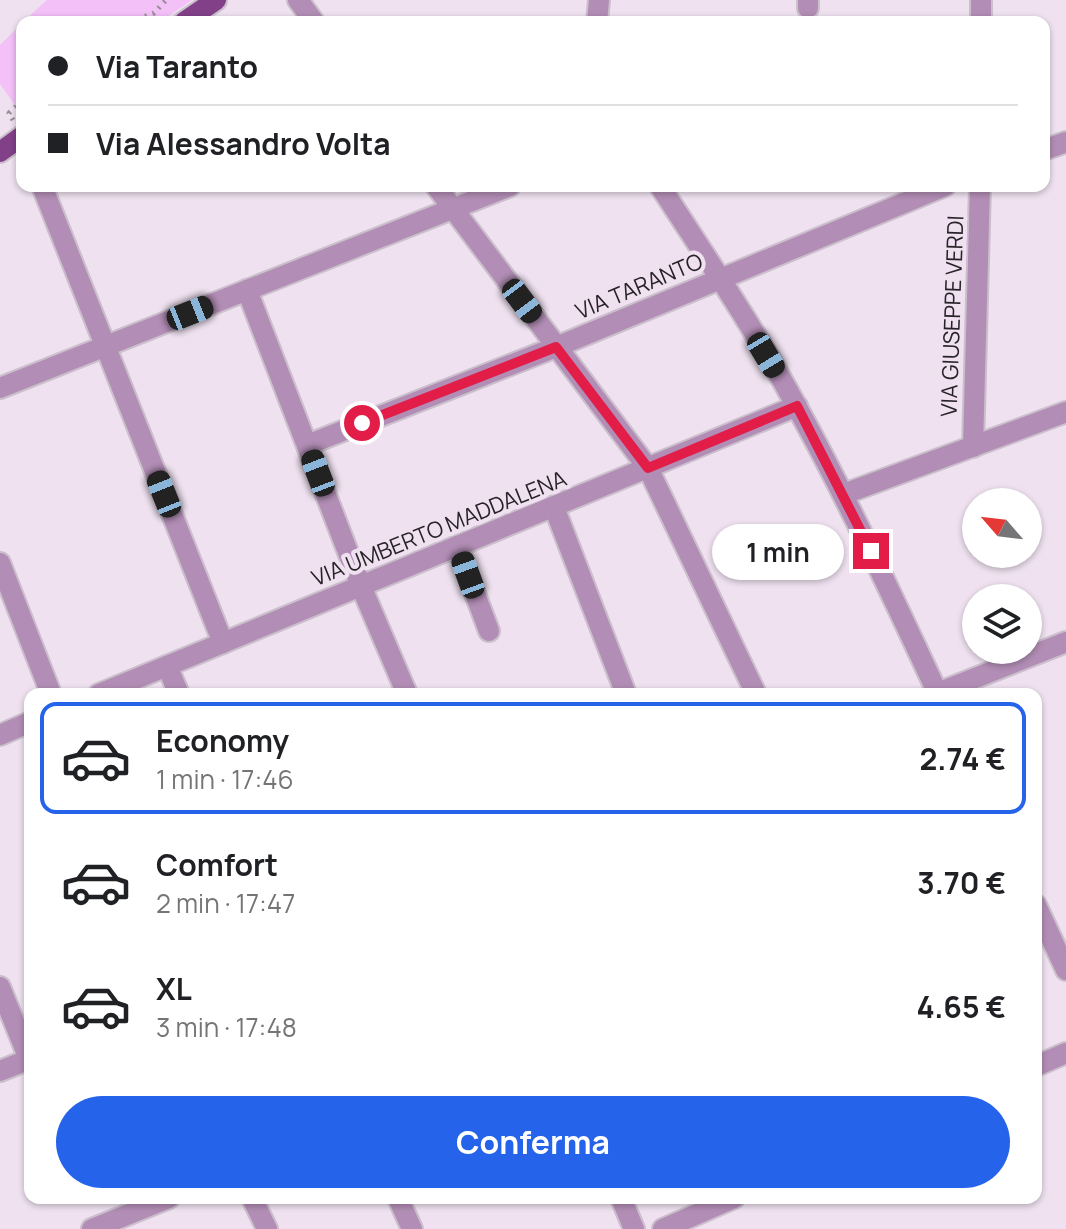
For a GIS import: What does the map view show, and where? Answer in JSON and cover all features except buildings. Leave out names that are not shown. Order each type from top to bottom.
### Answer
[{"type":"main road","points":[[193,16],[216,0]]},
{"type":"street","points":[[44,192],[223,643]]},
{"type":"street","points":[[440,192],[648,468],[753,688]]},
{"type":"street","points":[[0,388],[495,192]]},
{"type":"street","points":[[664,192],[797,406],[844,494],[934,688]]},
{"type":"street","name":"VIA TARANTO","points":[[307,445],[556,347],[930,192]]},
{"type":"street","name":"VIA GIUSEPPE VERDI","points":[[973,447],[980,192]]},
{"type":"street","points":[[247,290],[361,586],[404,688]]},
{"type":"street","name":"VIA UMBERTO MADDALENA","points":[[114,688],[797,406]]},
{"type":"street","points":[[844,494],[1066,412]]},
{"type":"street","points":[[554,507],[624,688]]},
{"type":"street","points":[[457,546],[489,631]]},
{"type":"street","points":[[0,563],[49,688]]},
{"type":"street","points":[[952,688],[1066,642]]},
{"type":"street","points":[[167,666],[176,688]]},
{"type":"street","points":[[0,735],[24,725]]},
{"type":"street","points":[[1042,918],[1066,970]]},
{"type":"street","points":[[0,987],[24,1045]]},
{"type":"street","points":[[1042,1063],[1066,1053]]},
{"type":"street","points":[[0,1071],[24,1061]]},
{"type":"street","points":[[92,1229],[154,1204]]},
{"type":"street","points":[[255,1204],[267,1229]]},
{"type":"street","points":[[401,1204],[412,1229]]},
{"type":"street","points":[[624,1204],[634,1229]]},
{"type":"street","points":[[663,1229],[720,1204]]},
{"type":"path","points":[[151,16],[166,0]]},
{"type":"shaded area","points":[[47,0],[192,0],[169,16],[30,16]]},
{"type":"shaded area","points":[[16,29],[16,107],[0,84],[0,45]]},
{"type":"route","points":[[362,423],[556,347],[648,468],[797,406],[871,551]]}]
